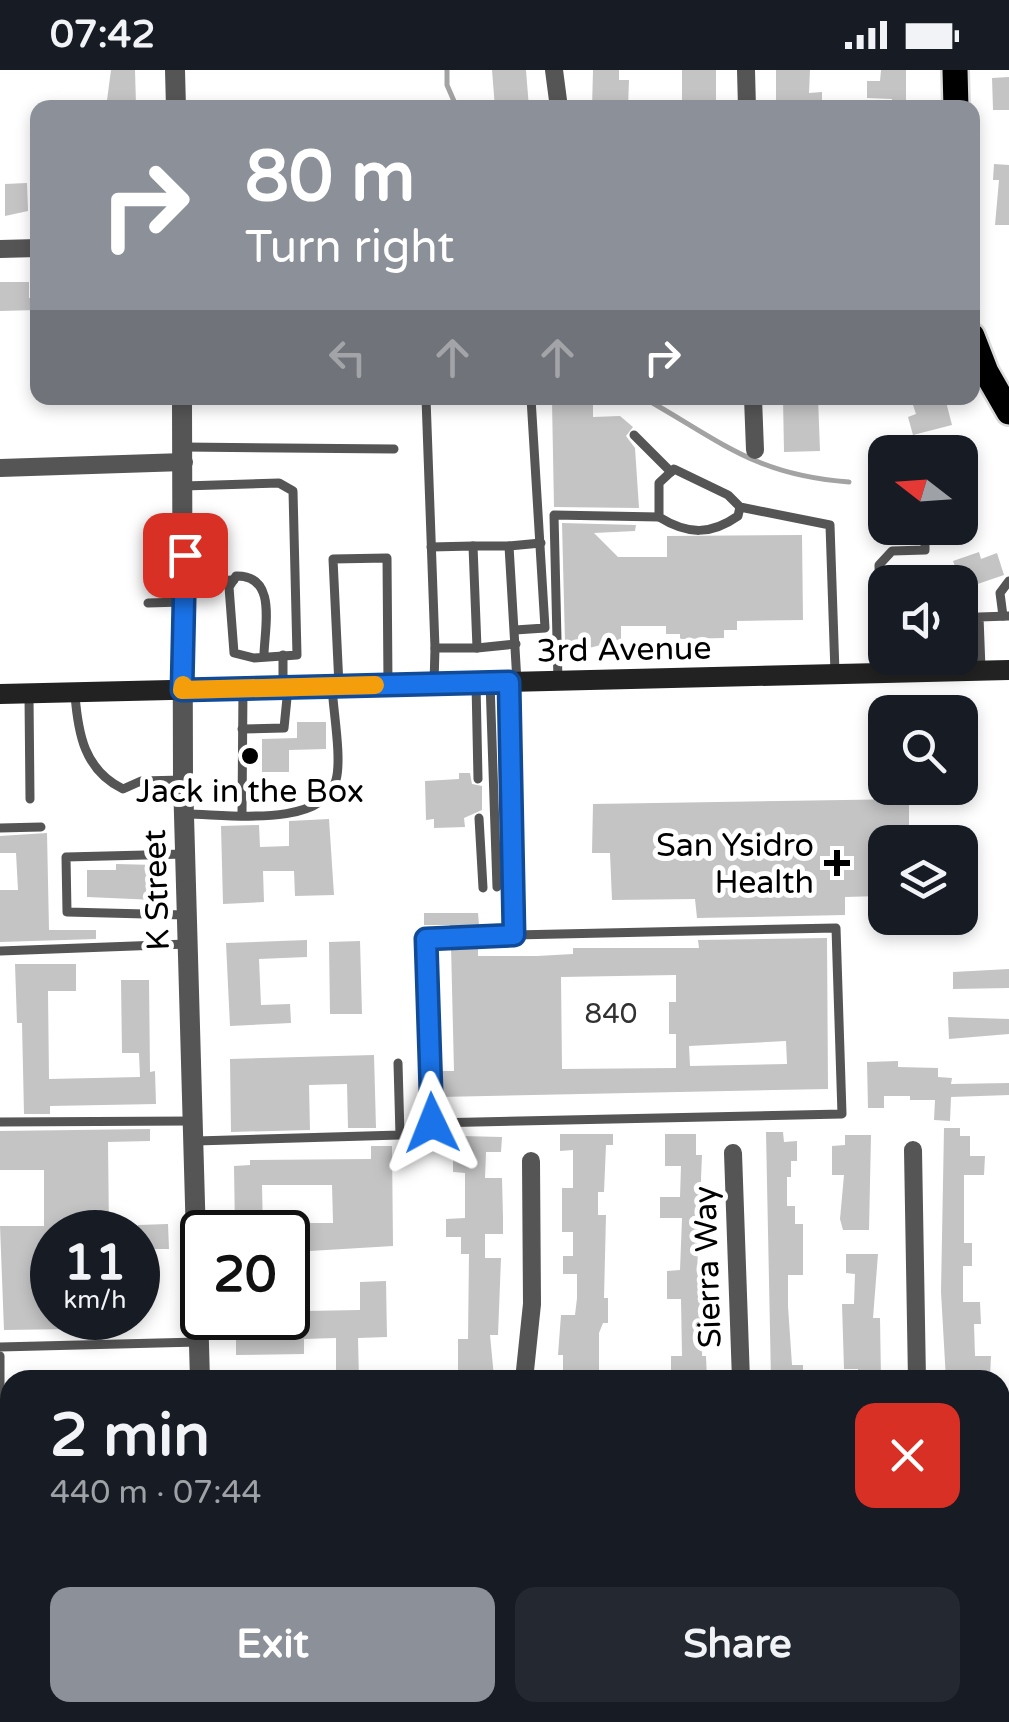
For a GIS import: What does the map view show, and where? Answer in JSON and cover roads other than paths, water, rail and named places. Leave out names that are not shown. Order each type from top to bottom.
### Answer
[{"type":"main road","points":[[956,70],[956,100]]},
{"type":"main road","points":[[980,357],[1009,412]]},
{"type":"main road","name":"3rd Avenue","points":[[978,671],[1009,670]]},
{"type":"main road","name":"3rd Avenue","points":[[0,694],[868,673]]},
{"type":"street","points":[[175,70],[176,100]]},
{"type":"street","points":[[554,70],[559,100]]},
{"type":"street","points":[[746,70],[747,100]]},
{"type":"street","points":[[0,248],[30,248]]},
{"type":"street","name":"K Street","points":[[182,405],[183,780],[199,1370]]},
{"type":"street","points":[[754,405],[755,450]]},
{"type":"street","points":[[0,468],[183,455]]},
{"type":"street","points":[[913,1150],[918,1370]]},
{"type":"street","name":"Sierra Way","points":[[734,1153],[741,1370]]},
{"type":"street","points":[[525,1370],[532,1304],[532,1161]]},
{"type":"lane","points":[[426,405],[434,684]]},
{"type":"lane","points":[[515,630],[544,628],[531,405]]},
{"type":"lane","points":[[634,435],[671,472]]},
{"type":"lane","points":[[183,455],[394,449]]},
{"type":"lane","points":[[660,517],[659,483],[674,469],[728,495],[740,507],[830,526],[836,674]]},
{"type":"lane","points":[[184,486],[279,483],[293,491],[297,655],[244,658],[230,646],[229,588],[234,580]]},
{"type":"lane","points":[[558,680],[554,516],[660,517],[680,530],[717,531],[738,516],[740,507]]},
{"type":"lane","points":[[431,546],[541,543]]},
{"type":"lane","points":[[880,565],[892,551],[926,550],[926,545]]},
{"type":"lane","points":[[473,546],[477,648]]},
{"type":"lane","points":[[478,778],[498,682],[516,644],[508,546]]},
{"type":"lane","points":[[184,814],[302,814],[324,799],[336,780],[333,559],[386,558],[388,684]]},
{"type":"lane","points":[[148,602],[252,576],[265,594],[264,654]]},
{"type":"lane","points":[[981,671],[979,617],[1006,616],[1000,593],[1009,581]]},
{"type":"lane","points":[[435,648],[516,644]]},
{"type":"lane","points":[[242,729],[284,728],[288,722],[283,655]]},
{"type":"lane","points":[[497,887],[498,682]]},
{"type":"lane","points":[[498,682],[514,935]]},
{"type":"lane","points":[[242,814],[243,688]]},
{"type":"lane","points":[[74,692],[78,735],[90,762],[113,784],[123,788],[141,781],[183,780]]},
{"type":"lane","points":[[29,693],[30,799]]},
{"type":"lane","points":[[479,818],[483,888]]},
{"type":"lane","points":[[0,828],[41,827]]},
{"type":"lane","points":[[185,854],[66,857],[66,912],[186,915]]},
{"type":"lane","points":[[836,928],[842,1114],[432,1123],[426,939],[514,935],[836,928]]},
{"type":"lane","points":[[0,951],[187,944]]},
{"type":"lane","points":[[0,1122],[400,1135],[398,1063]]},
{"type":"lane","points":[[0,1347],[198,1342]]},
{"type":"lane","points":[[0,1356],[0,1424]]},
{"type":"waterway","points":[[447,70],[447,85],[454,100]]},
{"type":"waterway","points":[[656,405],[763,464],[849,482]]},
{"type":"place","name":"Jack in the Box","points":[[250,756]]},
{"type":"place","name":"San Ysidro Health","points":[[837,863]]}]
